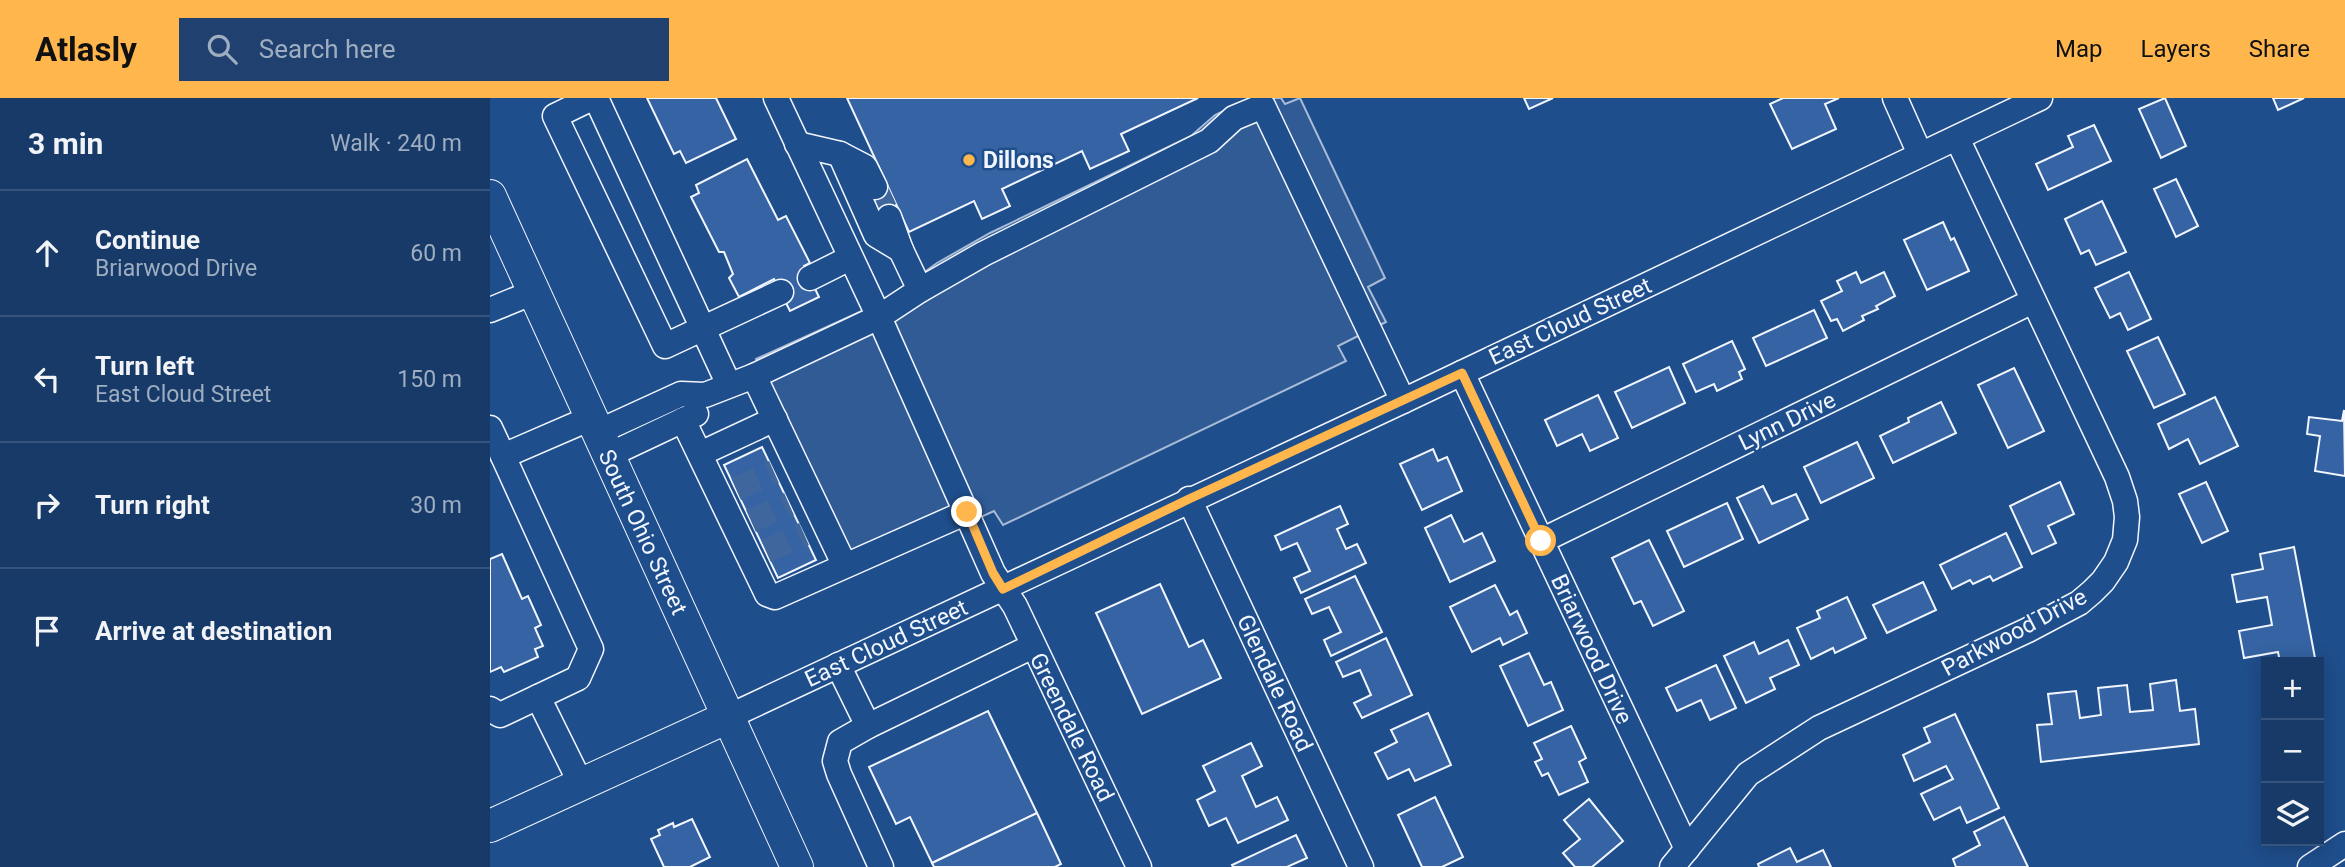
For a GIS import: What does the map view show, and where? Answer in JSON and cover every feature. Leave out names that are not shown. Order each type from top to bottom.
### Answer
[{"type":"main road","name":"South Ohio Street","points":[[490,196],[797,867]]},
{"type":"main road","name":"East Cloud Street","points":[[490,825],[728,717]]},
{"type":"street","points":[[729,386],[703,329],[594,98],[555,116],[665,346],[703,329],[781,292]]},
{"type":"street","name":"Greendale Road","points":[[776,98],[879,317],[993,573],[1015,606],[1139,867]]},
{"type":"street","points":[[1895,98],[1920,155]]},
{"type":"street","name":"East Cloud Street","points":[[728,717],[1403,401],[2040,98]]},
{"type":"street","points":[[599,435],[681,394],[705,395],[729,386],[879,317],[983,254],[1209,141],[1234,118],[1266,102],[1403,401]]},
{"type":"street","name":"Parkwood Drive","points":[[1680,858],[1748,774],[1819,728],[2079,603],[2103,581],[2116,562],[2125,540],[2127,517],[2118,477],[1957,138]]},
{"type":"street","points":[[797,144],[840,153],[865,167],[874,187]]},
{"type":"street","points":[[840,153],[876,235],[901,250]]},
{"type":"street","points":[[889,217],[920,290]]},
{"type":"street","points":[[810,278],[850,258]]},
{"type":"street","points":[[490,310],[534,292]]},
{"type":"street","name":"Lynn Drive","points":[[1541,541],[2033,301]]},
{"type":"street","name":"Briarwood Drive","points":[[1462,373],[1541,541],[1680,858]]},
{"type":"street","points":[[754,376],[775,419],[784,467],[814,530],[845,564]]},
{"type":"street","points":[[500,466],[599,435],[684,419],[700,412],[705,395]]},
{"type":"street","points":[[684,419],[699,454],[728,493],[743,525],[757,555],[766,594],[775,597],[967,512]]},
{"type":"street","points":[[699,454],[775,419]]},
{"type":"street","points":[[490,428],[500,466],[591,649],[578,678],[500,715],[490,709]]},
{"type":"street","name":"Glendale Road","points":[[1189,499],[1361,867]]},
{"type":"street","points":[[881,867],[839,774],[835,761],[841,742],[868,726],[1033,646]]},
{"type":"street","points":[[838,665],[868,726]]},
{"type":"street","points":[[538,697],[580,784]]},
{"type":"street","points":[[2310,867],[2345,844]]},
{"type":"shaded area","points":[[1250,98],[1281,98],[1285,104],[1300,98],[1385,278],[1368,287],[1386,322],[1338,346],[1346,361],[1003,525],[994,511],[857,573],[756,359],[884,301],[937,263],[990,233],[1191,136],[1215,115]]},
{"type":"building","points":[[647,98],[716,98],[736,139],[686,163],[680,151],[674,154]]},
{"type":"building","name":"Dillons","points":[[847,98],[1198,98],[1121,134],[1129,151],[1090,169],[1082,151],[1002,189],[1010,206],[982,219],[974,201],[909,232]]},
{"type":"building","points":[[1524,98],[1553,98],[1529,109]]},
{"type":"building","points":[[1783,98],[1839,98],[1825,104],[1836,129],[1792,149],[1770,104]]},
{"type":"building","points":[[2165,98],[2186,146],[2161,158],[2139,109]]},
{"type":"building","points":[[2273,98],[2304,98],[2278,110]]},
{"type":"building","points":[[2094,125],[2111,161],[2048,190],[2036,164],[2073,147],[2068,136]]},
{"type":"building","points":[[747,159],[778,220],[786,216],[810,263],[804,266],[819,297],[790,311],[774,279],[739,297],[729,278],[733,274],[724,252],[719,252],[691,197],[699,193],[696,185]]},
{"type":"building","points":[[2176,179],[2198,226],[2176,237],[2154,189]]},
{"type":"building","points":[[2102,201],[2126,252],[2096,265],[2089,250],[2081,254],[2065,219]]},
{"type":"building","points":[[1943,222],[1951,240],[1954,238],[1969,271],[1927,290],[1904,240]]},
{"type":"building","points":[[1856,272],[1861,283],[1884,272],[1895,296],[1876,306],[1878,309],[1862,316],[1864,320],[1843,331],[1837,319],[1831,321],[1821,301],[1842,291],[1837,281]]},
{"type":"building","points":[[2129,272],[2151,319],[2128,330],[2120,313],[2110,318],[2095,288]]},
{"type":"building","points":[[1814,310],[1827,338],[1766,366],[1753,338]]},
{"type":"building","points":[[2158,337],[2185,394],[2154,408],[2127,351]]},
{"type":"building","points":[[1732,341],[1745,369],[1739,372],[1742,379],[1717,391],[1714,384],[1696,392],[1683,364]]},
{"type":"building","points":[[1669,367],[1685,403],[1632,428],[1615,392]]},
{"type":"building","points":[[2014,368],[2044,431],[2008,448],[1978,385]]},
{"type":"building","points":[[1598,395],[1618,438],[1590,451],[1582,434],[1557,446],[1545,420]]},
{"type":"building","points":[[2215,397],[2238,446],[2200,464],[2188,439],[2169,449],[2158,424]]},
{"type":"building","points":[[1941,402],[1956,433],[1893,463],[1880,436]]},
{"type":"building","points":[[2344,410],[2345,476],[2315,471],[2320,436],[2307,434],[2309,417],[2342,421]]},
{"type":"building","points":[[1857,442],[1874,478],[1821,503],[1804,467]]},
{"type":"building","points":[[762,447],[816,560],[778,578],[724,465]]},
{"type":"building","points":[[1433,449],[1438,461],[1447,457],[1462,491],[1422,510],[1400,464]]},
{"type":"building","points":[[2060,482],[2074,514],[2048,526],[2056,543],[2032,554],[2010,506]]},
{"type":"building","points":[[2206,482],[2228,531],[2202,543],[2179,494]]},
{"type":"building","points":[[1763,486],[1772,504],[1796,494],[1808,519],[1759,543],[1737,498]]},
{"type":"building","points":[[1727,503],[1743,539],[1684,567],[1667,531]]},
{"type":"building","points":[[1340,506],[1348,524],[1337,529],[1346,549],[1357,544],[1366,563],[1301,593],[1294,578],[1310,571],[1297,543],[1281,550],[1275,536]]},
{"type":"building","points":[[1451,515],[1464,542],[1482,533],[1495,561],[1450,582],[1425,528]]},
{"type":"building","points":[[2006,533],[2022,567],[1993,581],[1990,576],[1973,584],[1970,580],[1952,589],[1940,565]]},
{"type":"building","points":[[1649,540],[1684,611],[1653,626],[1641,601],[1634,604],[1612,558]]},
{"type":"building","points":[[2294,547],[2315,657],[2279,657],[2278,652],[2244,658],[2239,631],[2272,625],[2267,597],[2237,602],[2232,575],[2263,569],[2260,554]]},
{"type":"building","points":[[502,554],[522,599],[528,596],[541,625],[535,628],[543,646],[535,649],[538,657],[504,672],[501,667],[490,672],[490,559]]},
{"type":"building","points":[[1355,576],[1382,632],[1331,656],[1324,640],[1341,632],[1329,607],[1312,614],[1305,599]]},
{"type":"building","points":[[1923,582],[1936,610],[1887,633],[1873,605]]},
{"type":"building","points":[[1160,584],[1189,647],[1203,640],[1221,678],[1142,714],[1096,613]]},
{"type":"building","points":[[1495,585],[1510,615],[1517,611],[1527,633],[1503,645],[1500,638],[1472,652],[1450,607]]},
{"type":"building","points":[[1847,597],[1866,638],[1835,653],[1833,648],[1811,659],[1797,628],[1820,618],[1817,611]]},
{"type":"building","points":[[1386,638],[1412,695],[1362,718],[1354,703],[1371,695],[1360,670],[1343,677],[1336,662]]},
{"type":"building","points":[[1788,640],[1799,665],[1770,678],[1775,689],[1746,703],[1724,656],[1754,642],[1759,654]]},
{"type":"building","points":[[1529,653],[1544,685],[1551,682],[1563,710],[1528,726],[1500,666]]},
{"type":"building","points":[[1716,665],[1736,708],[1710,720],[1701,700],[1677,711],[1666,688]]},
{"type":"building","points":[[2176,680],[2180,711],[2195,709],[2199,744],[2041,762],[2037,725],[2052,724],[2048,694],[2076,691],[2080,718],[2101,715],[2098,688],[2127,685],[2130,712],[2153,710],[2150,684]]},
{"type":"building","points":[[988,711],[1037,813],[932,863],[910,817],[896,824],[869,767]]},
{"type":"building","points":[[1428,713],[1451,765],[1415,781],[1409,769],[1388,779],[1375,753],[1397,742],[1391,730]]},
{"type":"building","points":[[1955,714],[1999,808],[1967,823],[1960,807],[1934,820],[1921,794],[1953,779],[1946,766],[1914,781],[1903,755],[1930,742],[1924,728]]},
{"type":"building","points":[[1571,726],[1586,758],[1579,762],[1588,782],[1559,795],[1548,773],[1542,776],[1535,762],[1542,759],[1534,743]]},
{"type":"building","points":[[1251,743],[1262,766],[1242,776],[1256,807],[1277,797],[1288,820],[1238,843],[1226,818],[1209,826],[1197,800],[1215,791],[1203,766]]},
{"type":"building","points":[[1435,797],[1463,857],[1442,867],[1422,867],[1398,815]]},
{"type":"building","points":[[1589,799],[1623,841],[1592,867],[1575,867],[1563,853],[1580,839],[1564,820]]},
{"type":"building","points":[[1037,813],[1061,864],[1055,867],[934,867],[932,863]]},
{"type":"building","points":[[2004,817],[2028,867],[1956,867],[1953,859],[1980,845],[1974,832]]},
{"type":"building","points":[[692,819],[710,857],[690,867],[664,867],[651,839],[660,835],[658,830]]},
{"type":"building","points":[[1296,835],[1307,858],[1287,867],[1232,865]]},
{"type":"building","points":[[1790,848],[1797,862],[1823,850],[1831,867],[1759,867],[1758,864]]},
{"type":"tunnel","points":[[875,187],[889,217]]},
{"type":"tunnel","points":[[736,489],[774,472]]},
{"type":"tunnel","points":[[751,521],[789,504]]},
{"type":"tunnel","points":[[766,551],[804,534]]},
{"type":"place","name":"Dillons","points":[[969,160]]},
{"type":"route","points":[[967,512],[993,573],[1003,589],[1189,499],[1462,373],[1541,541]]}]
